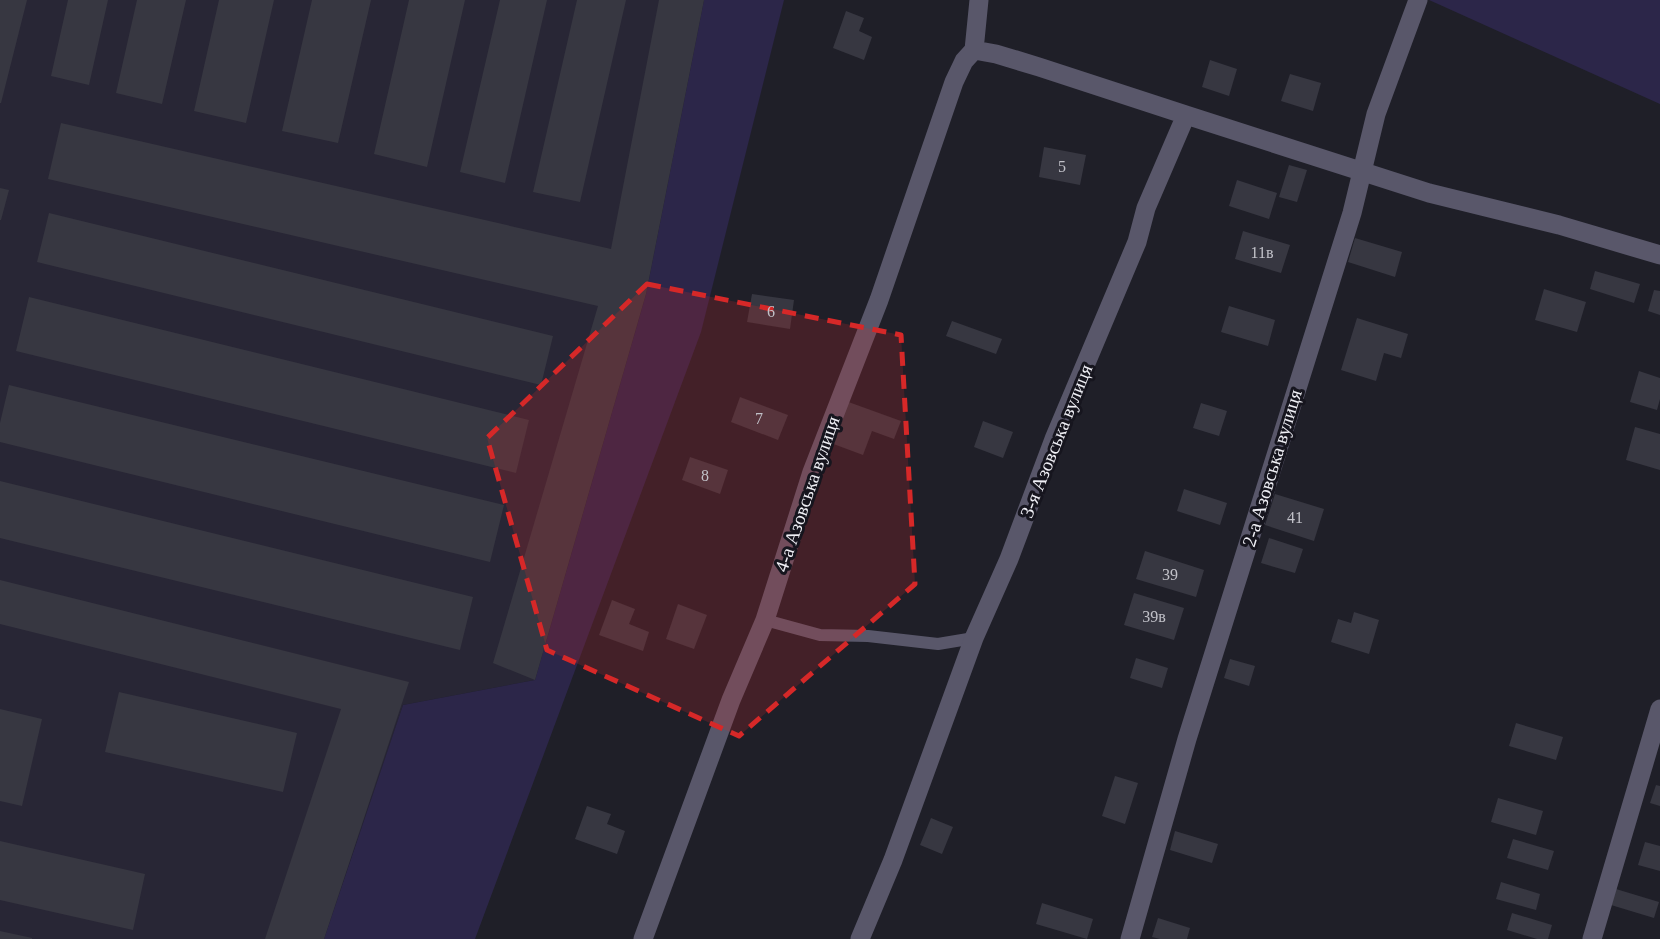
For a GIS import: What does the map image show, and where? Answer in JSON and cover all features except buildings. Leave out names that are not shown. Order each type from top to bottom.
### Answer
[{"type":"street","name":"4-а Азовська вулиця","points":[[643,939],[731,700],[765,620],[812,472],[879,300],[957,76],[964,61],[974,50],[979,0]]},
{"type":"street","name":"2-а Азовська вулиця","points":[[1130,939],[1187,739],[1352,213],[1376,114],[1418,0]]},
{"type":"street","points":[[974,50],[1028,64],[1429,193],[1559,225],[1660,256]]},
{"type":"street","name":"3-я Азовська вулиця","points":[[860,939],[913,807],[921,777],[974,638],[1009,559],[1054,439],[1138,242],[1146,208],[1186,115]]},
{"type":"street","points":[[1592,939],[1652,762],[1660,709]]},
{"type":"lane","points":[[765,620],[820,635],[868,636],[938,644],[974,638]]},
{"type":"highlighted area","points":[[647,284],[901,335],[915,584],[739,736],[547,650],[487,438]]},
{"type":"shaded area","points":[[0,0],[704,0],[646,294],[535,680],[403,705],[324,939],[0,939]]},
{"type":"shaded area","points":[[704,0],[784,0],[701,332],[475,939],[324,939],[403,705],[535,680],[646,294]]},
{"type":"shaded area","points":[[1429,0],[1660,0],[1660,104],[1438,4]]}]
